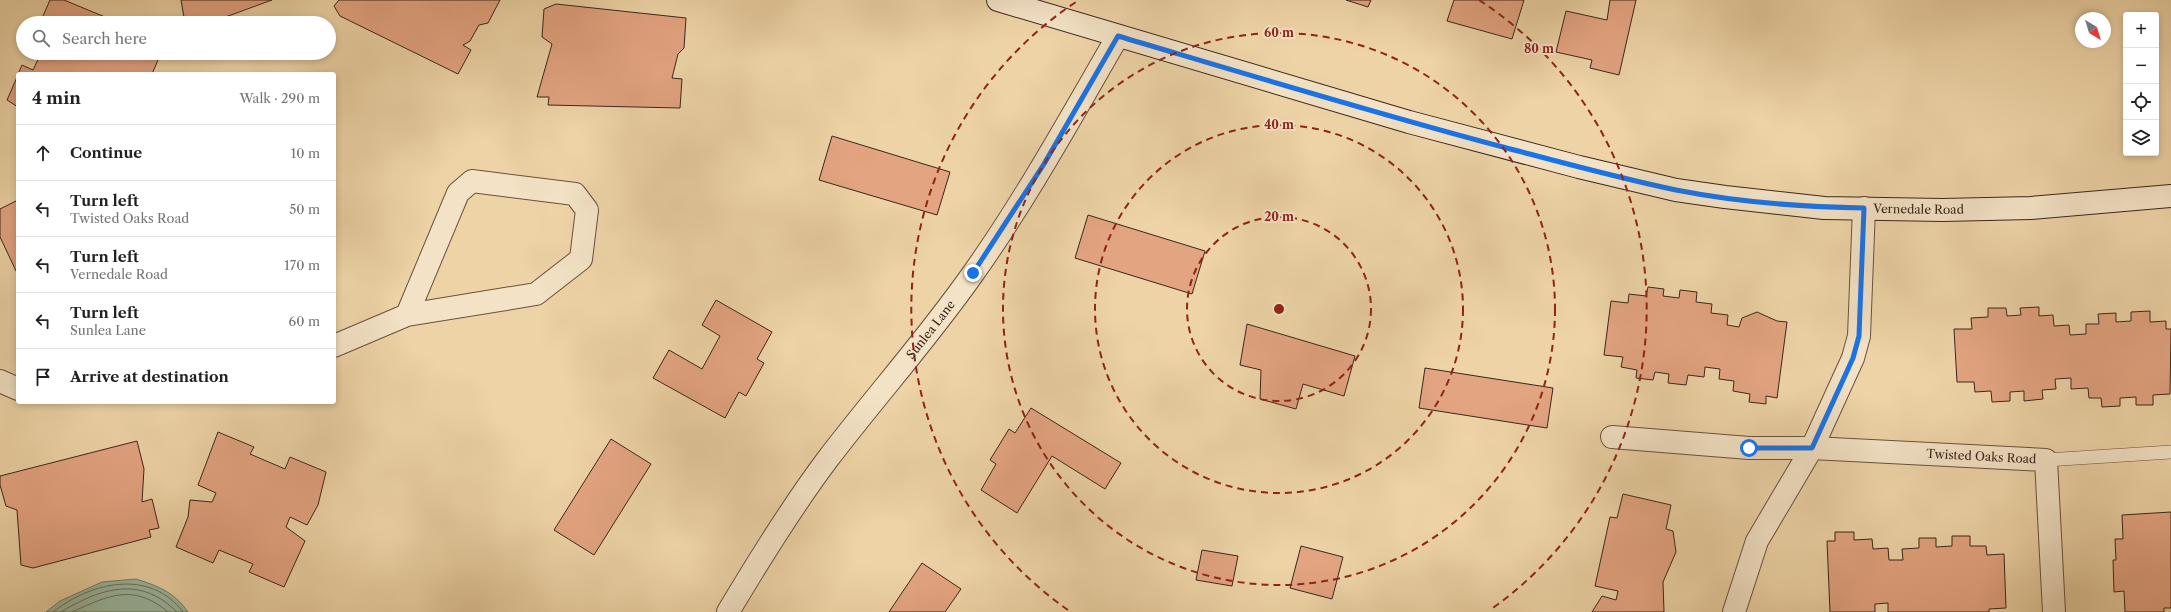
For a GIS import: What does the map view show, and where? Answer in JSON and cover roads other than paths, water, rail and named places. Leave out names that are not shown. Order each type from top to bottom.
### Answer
[{"type":"street","name":"Vernedale Road","points":[[998,0],[1409,122],[1579,167],[1676,190],[1817,207],[1943,210],[2030,208],[2171,196]]},
{"type":"street","name":"Sunlea Lane","points":[[728,612],[761,557],[827,461],[943,314],[973,273],[1044,164],[1118,36]]},
{"type":"street","points":[[336,345],[407,316],[536,294],[581,259],[587,210],[575,194],[472,181],[458,193],[407,316]]},
{"type":"street","points":[[1734,612],[1757,541],[1812,448],[1853,358],[1859,336],[1864,208]]},
{"type":"street","points":[[0,381],[16,389]]},
{"type":"street","name":"Twisted Oaks Road","points":[[1612,437],[1749,448],[1812,448],[2046,460],[2054,612]]},
{"type":"lane","points":[[2046,460],[2171,452]]},
{"type":"water","points":[[136,579],[165,591],[177,599],[188,612],[46,612],[60,601],[102,582]]}]
